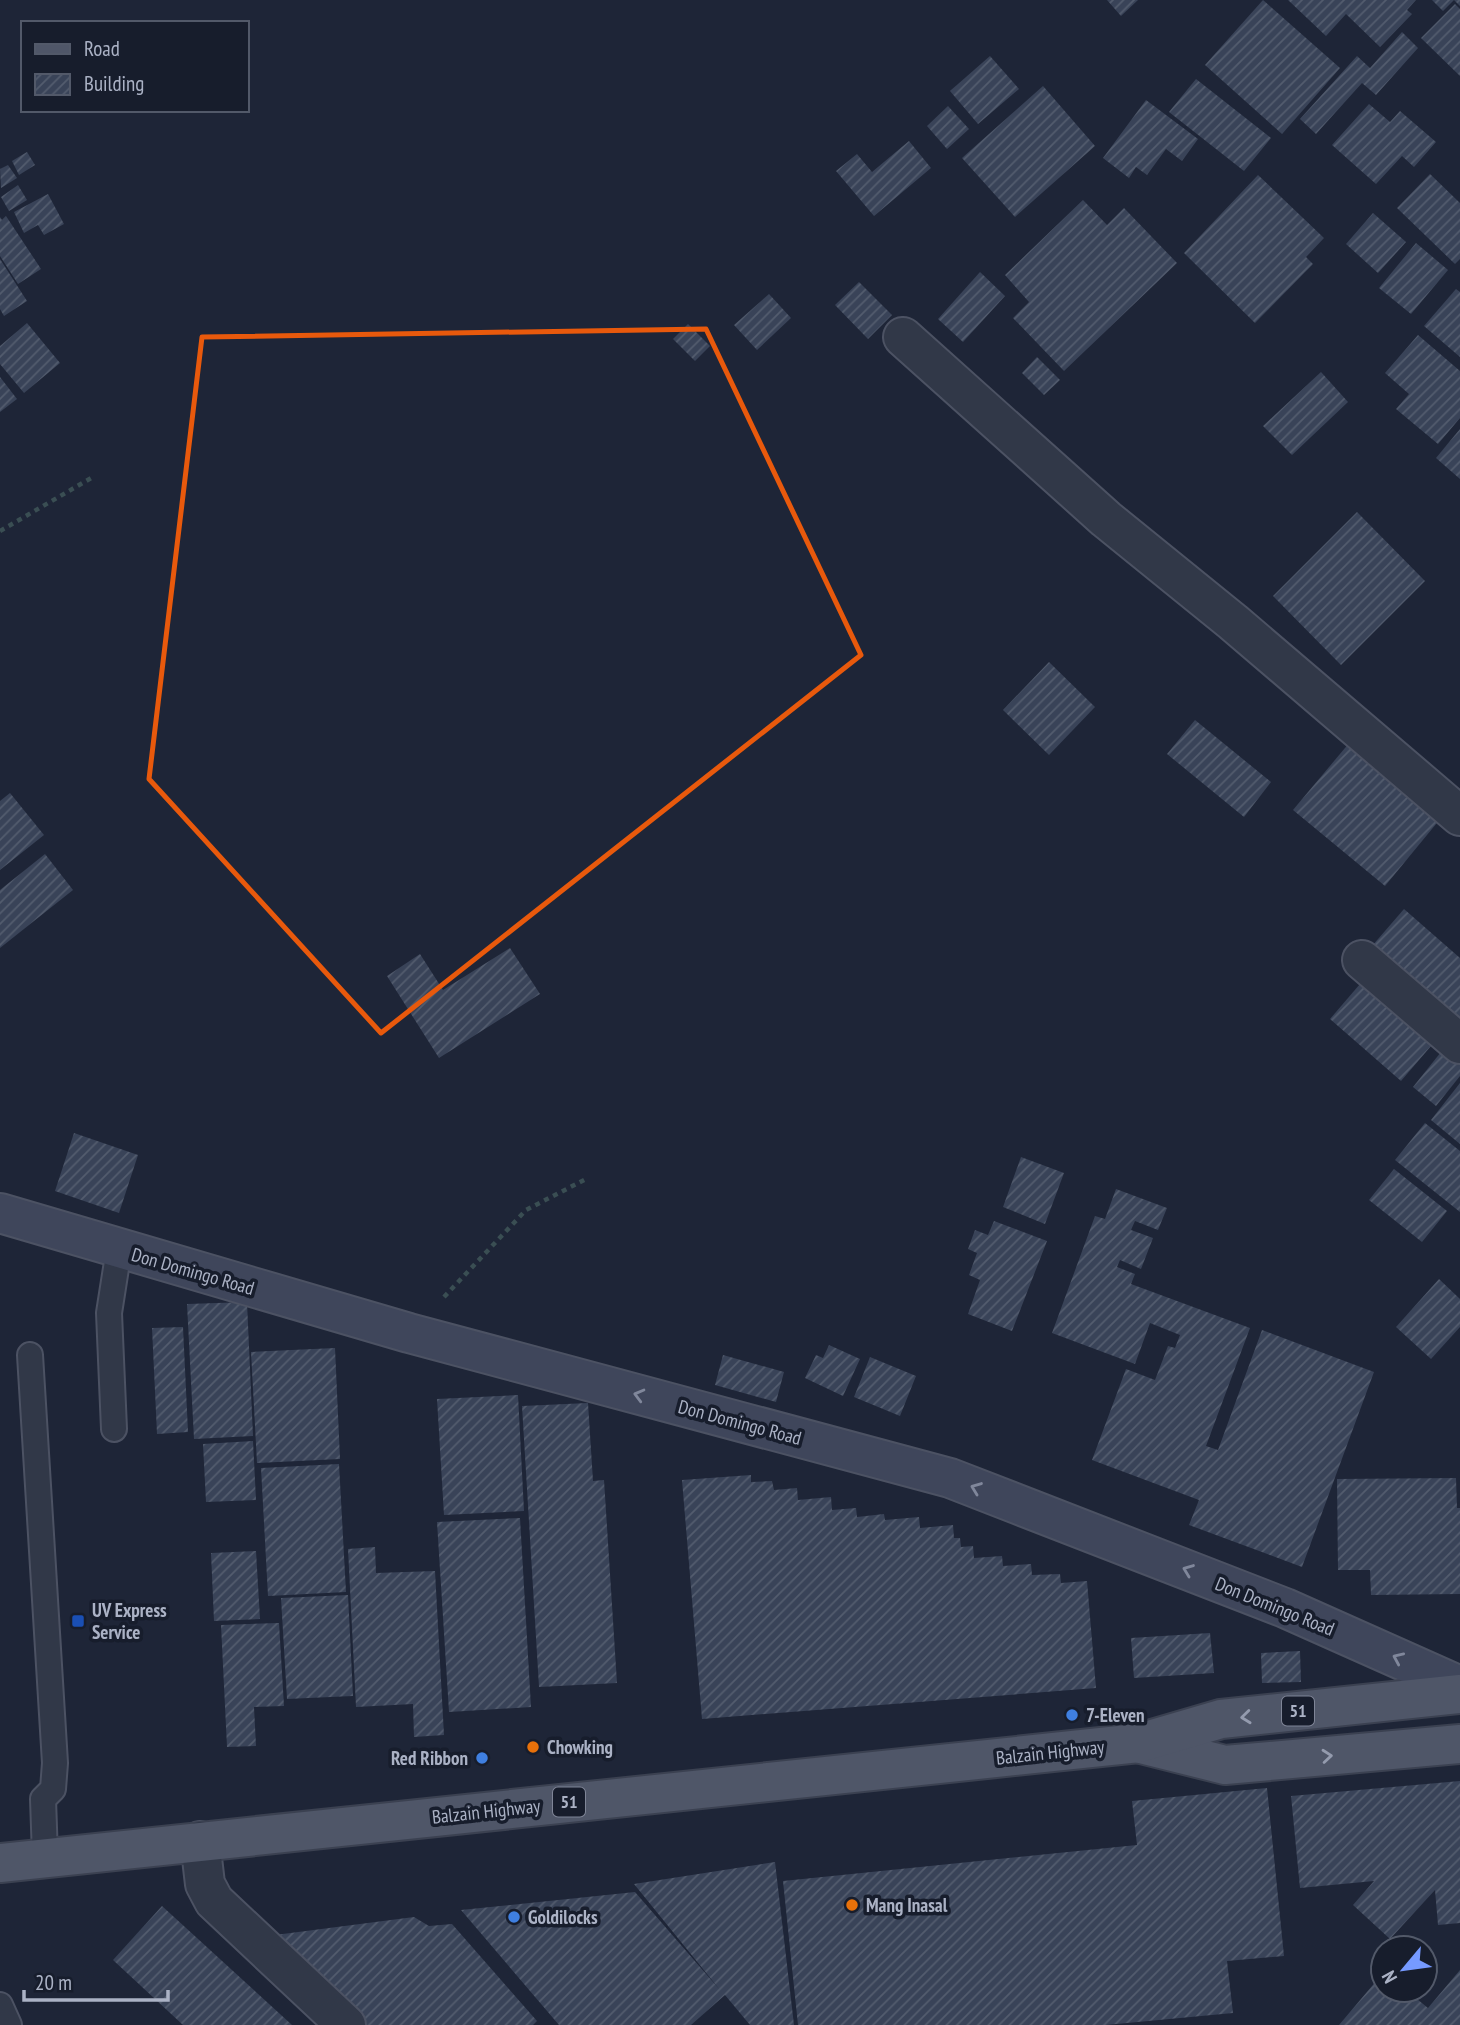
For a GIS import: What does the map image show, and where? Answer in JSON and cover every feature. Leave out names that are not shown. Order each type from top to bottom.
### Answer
[{"type":"main road","name":"Don Domingo Road","points":[[0,1213],[409,1333],[950,1478],[1285,1608],[1460,1686]]},
{"type":"main road","name":"Balzain Highway","points":[[0,1863],[45,1856],[1139,1743],[1221,1719],[1460,1695]]},
{"type":"main road","name":"Balzain Highway","points":[[1139,1743],[1225,1765],[1460,1744]]},
{"type":"street","points":[[903,337],[1106,519],[1233,622],[1460,816]]},
{"type":"street","points":[[1363,960],[1460,1044]]},
{"type":"street","points":[[200,1841],[205,1884],[214,1901],[346,2025]]},
{"type":"lane","points":[[114,1429],[109,1312],[119,1249]]},
{"type":"lane","points":[[30,1355],[55,1763],[52,1789],[43,1799],[45,1856]]},
{"type":"lane","points":[[0,2004],[9,2025]]},
{"type":"path","points":[[0,531],[93,477]]},
{"type":"path","points":[[409,1333],[526,1210],[588,1178]]},
{"type":"highlighted area","points":[[706,329],[861,655],[381,1033],[149,779],[202,337]]},
{"type":"building","points":[[1107,0],[1138,0],[1121,16]]},
{"type":"building","points":[[1263,0],[1340,68],[1282,134],[1205,65]]},
{"type":"building","points":[[1288,0],[1416,0],[1407,10],[1412,14],[1380,47],[1346,14],[1326,36]]},
{"type":"building","points":[[1432,0],[1454,0],[1443,11]]},
{"type":"building","points":[[1455,4],[1460,9],[1460,76],[1421,38]]},
{"type":"building","points":[[1402,32],[1418,48],[1376,95],[1362,83],[1316,134],[1300,119],[1357,56],[1370,68]]},
{"type":"building","points":[[990,56],[1019,89],[978,124],[950,91]]},
{"type":"building","points":[[1196,79],[1271,138],[1244,171],[1169,112]]},
{"type":"building","points":[[1043,86],[1095,146],[1015,217],[962,158]]},
{"type":"building","points":[[1146,100],[1198,139],[1182,161],[1166,149],[1147,175],[1136,167],[1129,178],[1103,158]]},
{"type":"building","points":[[1369,104],[1390,122],[1400,111],[1436,142],[1414,167],[1402,156],[1376,184],[1332,145]]},
{"type":"building","points":[[948,106],[969,129],[947,149],[927,126]]},
{"type":"building","points":[[909,141],[931,168],[874,216],[836,171],[857,154],[872,172]]},
{"type":"building","points":[[27,152],[35,165],[19,175],[12,161]]},
{"type":"building","points":[[8,165],[17,178],[1,188],[0,169]]},
{"type":"building","points":[[1430,174],[1460,203],[1460,259],[1455,264],[1397,208]]},
{"type":"building","points":[[1258,175],[1324,238],[1306,257],[1313,264],[1255,323],[1184,253]]},
{"type":"building","points":[[18,185],[27,200],[9,211],[1,197]]},
{"type":"building","points":[[48,194],[64,224],[44,235],[38,225],[24,233],[14,212]]},
{"type":"building","points":[[1083,200],[1107,225],[1124,208],[1177,263],[1064,371],[1013,318],[1029,302],[1005,275]]},
{"type":"building","points":[[1373,213],[1406,242],[1378,273],[1346,244]]},
{"type":"building","points":[[6,216],[41,269],[18,284],[0,256],[0,217],[2,220]]},
{"type":"building","points":[[1416,243],[1448,270],[1411,314],[1379,288]]},
{"type":"building","points":[[0,259],[27,301],[4,316],[0,309]]},
{"type":"building","points":[[980,272],[1005,296],[963,342],[938,319]]},
{"type":"building","points":[[859,282],[892,315],[868,339],[835,305]]},
{"type":"building","points":[[1456,289],[1460,292],[1460,357],[1424,326]]},
{"type":"building","points":[[769,294],[791,318],[757,350],[734,325]]},
{"type":"building","points":[[27,323],[60,363],[24,393],[0,364],[0,346]]},
{"type":"building","points":[[688,324],[710,346],[695,361],[673,339]]},
{"type":"building","points":[[1418,335],[1460,371],[1460,418],[1438,444],[1396,409],[1409,394],[1385,373]]},
{"type":"building","points":[[1037,357],[1060,380],[1044,395],[1022,373]]},
{"type":"building","points":[[1321,372],[1348,402],[1292,455],[1263,426]]},
{"type":"building","points":[[0,377],[17,399],[0,412]]},
{"type":"building","points":[[1460,429],[1460,479],[1436,458]]},
{"type":"building","points":[[1357,512],[1425,581],[1341,665],[1273,596]]},
{"type":"building","points":[[1049,662],[1095,707],[1049,755],[1003,710]]},
{"type":"building","points":[[1195,720],[1271,782],[1244,817],[1167,754]]},
{"type":"building","points":[[1350,742],[1441,818],[1385,886],[1293,810]]},
{"type":"building","points":[[10,793],[44,835],[0,870],[0,801]]},
{"type":"building","points":[[45,854],[73,890],[0,948],[0,890]]},
{"type":"building","points":[[1404,909],[1460,958],[1460,1018],[1457,1021],[1372,946]]},
{"type":"building","points":[[510,948],[540,994],[439,1058],[387,976],[420,954],[443,990]]},
{"type":"building","points":[[1366,977],[1437,1039],[1401,1081],[1330,1019]]},
{"type":"building","points":[[1445,1047],[1460,1059],[1460,1076],[1436,1106],[1413,1087]]},
{"type":"building","points":[[1460,1083],[1460,1144],[1431,1120]]},
{"type":"building","points":[[1425,1123],[1460,1151],[1460,1212],[1395,1160]]},
{"type":"building","points":[[74,1133],[138,1155],[119,1213],[55,1191]]},
{"type":"building","points":[[1021,1157],[1064,1173],[1045,1224],[1003,1207]]},
{"type":"building","points":[[1394,1169],[1447,1211],[1422,1242],[1369,1200]]},
{"type":"building","points":[[1116,1189],[1167,1208],[1158,1230],[1135,1221],[1131,1230],[1153,1238],[1141,1269],[1120,1260],[1117,1267],[1135,1274],[1131,1284],[1250,1328],[1206,1446],[1218,1450],[1262,1330],[1374,1372],[1302,1567],[1189,1525],[1199,1500],[1092,1460],[1126,1369],[1155,1380],[1168,1346],[1175,1348],[1180,1335],[1150,1323],[1135,1364],[1052,1333],[1095,1216],[1105,1219]]},
{"type":"building","points":[[994,1221],[1047,1241],[1012,1331],[968,1314],[980,1280],[969,1275],[977,1253],[968,1249],[975,1230],[988,1235]]},
{"type":"building","points":[[1439,1279],[1460,1299],[1460,1327],[1431,1359],[1396,1327]]},
{"type":"building","points":[[247,1302],[253,1436],[194,1439],[187,1304]]},
{"type":"building","points":[[183,1327],[188,1432],[157,1434],[152,1328]]},
{"type":"building","points":[[829,1345],[860,1359],[843,1396],[805,1378],[816,1355],[823,1358]]},
{"type":"building","points":[[335,1348],[340,1459],[257,1463],[251,1352]]},
{"type":"building","points":[[723,1355],[784,1372],[776,1402],[715,1385]]},
{"type":"building","points":[[870,1357],[916,1376],[900,1416],[854,1397]]},
{"type":"building","points":[[518,1395],[524,1511],[444,1515],[437,1399]]},
{"type":"building","points":[[588,1403],[593,1481],[604,1480],[617,1683],[539,1687],[522,1406]]},
{"type":"building","points":[[253,1441],[256,1500],[206,1502],[203,1444]]},
{"type":"building","points":[[339,1464],[346,1592],[268,1596],[261,1468]]},
{"type":"building","points":[[751,1475],[751,1482],[772,1481],[774,1490],[797,1488],[798,1500],[831,1497],[832,1510],[856,1508],[857,1517],[884,1514],[885,1520],[919,1517],[920,1528],[953,1525],[954,1538],[960,1538],[961,1547],[973,1546],[974,1558],[1002,1556],[1003,1566],[1031,1564],[1032,1575],[1060,1574],[1061,1583],[1087,1581],[1096,1688],[702,1719],[682,1480]]},
{"type":"building","points":[[1456,1478],[1457,1508],[1460,1508],[1460,1594],[1371,1595],[1370,1570],[1338,1570],[1337,1479]]},
{"type":"building","points":[[520,1518],[531,1707],[449,1712],[437,1522]]},
{"type":"building","points":[[375,1547],[376,1573],[435,1571],[444,1735],[414,1737],[413,1704],[356,1707],[348,1549]]},
{"type":"building","points":[[256,1551],[260,1619],[214,1621],[211,1553]]},
{"type":"building","points":[[348,1595],[353,1696],[287,1699],[281,1598]]},
{"type":"building","points":[[279,1623],[284,1706],[254,1707],[256,1746],[227,1747],[221,1625]]},
{"type":"building","points":[[1210,1633],[1214,1673],[1134,1678],[1131,1638]]},
{"type":"building","points":[[1300,1651],[1301,1682],[1262,1683],[1261,1653]]},
{"type":"building","points":[[1460,1781],[1460,1923],[1438,1925],[1435,1890],[1395,1934],[1385,1934],[1353,1905],[1374,1881],[1300,1888],[1291,1796]]},
{"type":"building","points":[[1267,1788],[1284,1956],[1227,1961],[1233,2013],[1106,2025],[798,2025],[783,1881],[1137,1845],[1132,1801]]},
{"type":"building","points":[[775,1862],[794,2025],[750,2025],[725,1995],[691,2025],[559,2025],[461,1910],[635,1892],[720,1990],[634,1884]]},
{"type":"building","points":[[162,1906],[292,2025],[183,2025],[113,1960]]},
{"type":"building","points":[[414,1917],[429,1926],[452,1924],[537,2021],[533,2025],[363,2025],[275,1935]]},
{"type":"building","points":[[1460,1970],[1460,2025],[1339,2025],[1369,1990],[1369,2004],[1423,2004],[1428,2008],[1431,2004],[1439,2004],[1439,1995]]},
{"type":"place","name":"UV Express Service","points":[[78,1621]]},
{"type":"place","name":"7-Eleven","points":[[1072,1715]]},
{"type":"place","name":"Chowking","points":[[533,1747]]},
{"type":"place","name":"Red Ribbon","points":[[482,1758]]},
{"type":"place","name":"Mang Inasal","points":[[852,1905]]},
{"type":"place","name":"Goldilocks","points":[[514,1917]]}]
